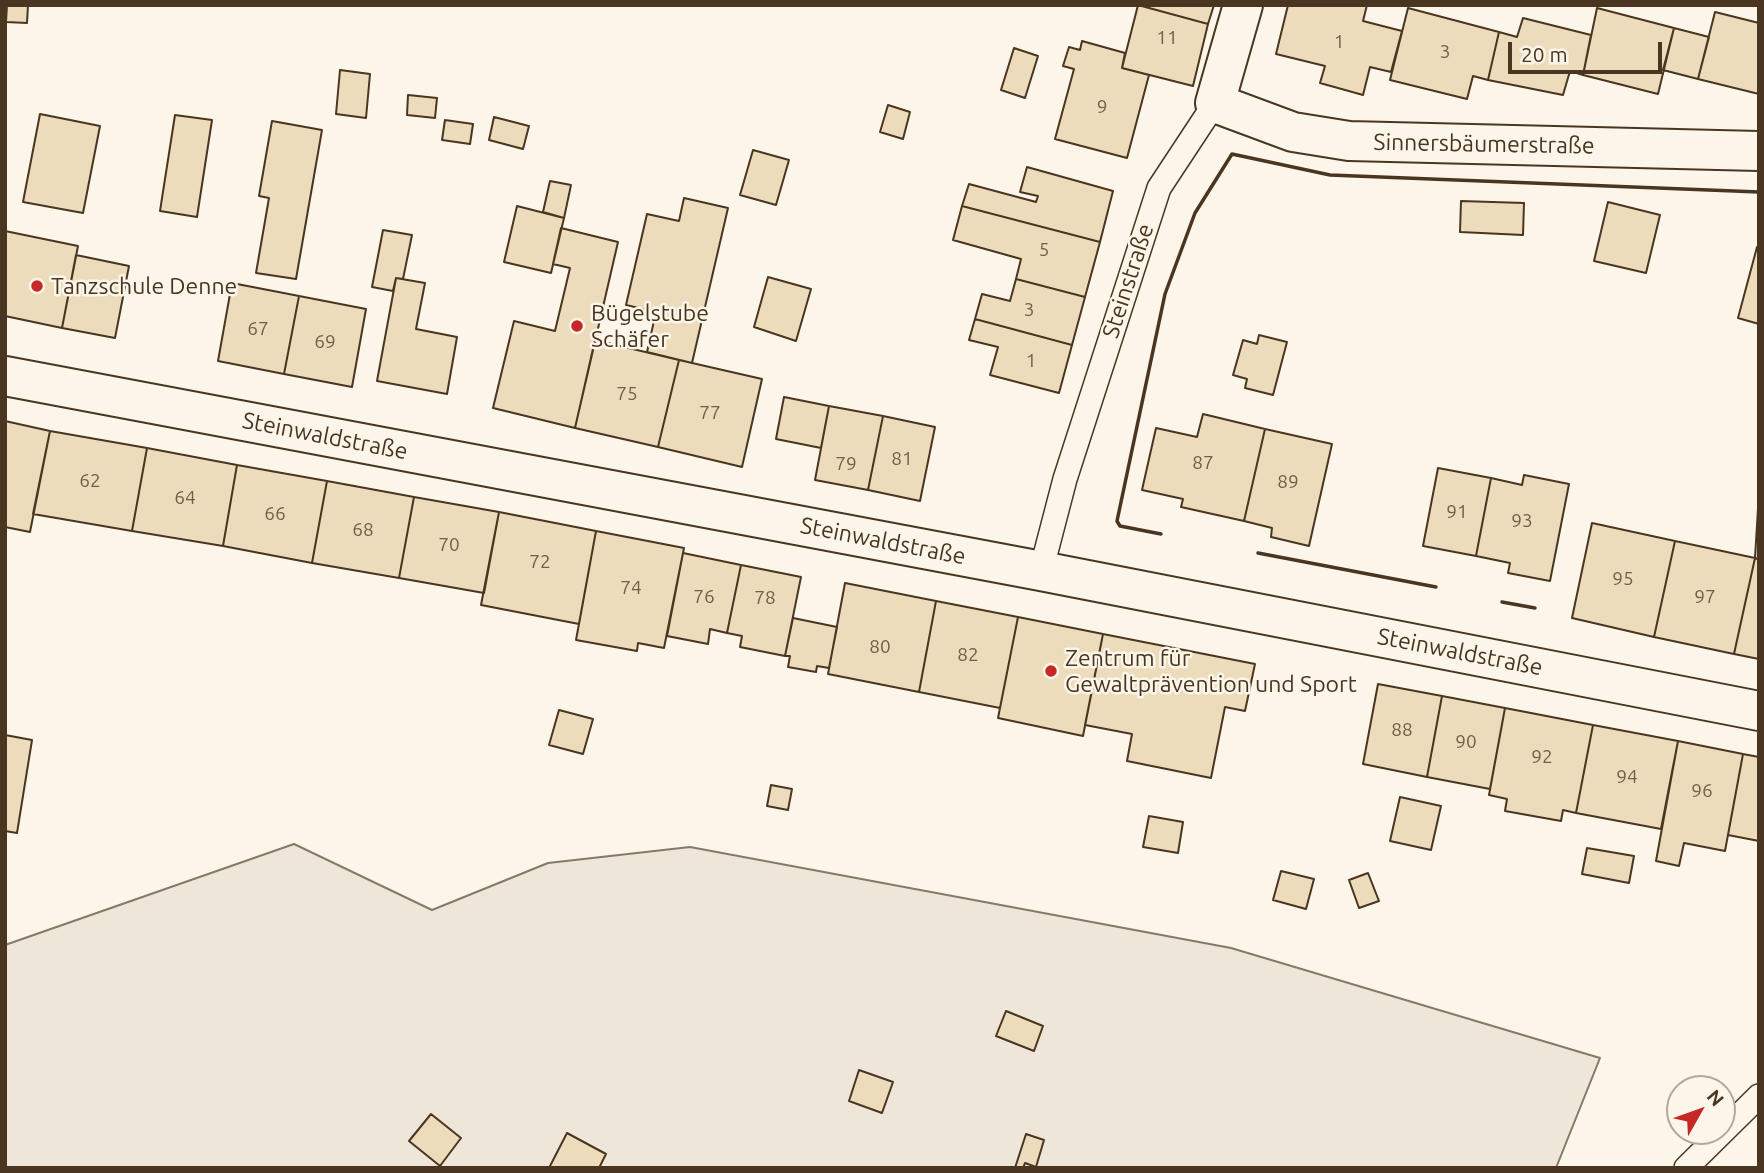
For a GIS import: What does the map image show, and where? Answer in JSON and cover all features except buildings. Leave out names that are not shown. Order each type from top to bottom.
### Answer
[{"type":"street","name":"Steinstraße","points":[[1215,103],[1243,5]]},
{"type":"street","name":"Sinnersbäumerstraße","points":[[1215,103],[1293,132],[1349,141],[1759,151]]},
{"type":"street","name":"Steinwaldstraße","points":[[5,376],[1041,570],[1759,711]]},
{"type":"lane","name":"Steinstraße","points":[[1041,570],[1065,479],[1158,188],[1215,103]]},
{"type":"lane","points":[[1686,1168],[1759,1096]]},
{"type":"shaded area","points":[[294,844],[432,910],[548,863],[690,847],[1231,948],[1600,1058],[1556,1168],[5,1168],[5,945]]},
{"type":"wall","points":[[1161,534],[1120,526],[1117,521],[1165,294],[1195,213],[1232,154],[1330,175],[1759,192]]},
{"type":"wall","points":[[1258,553],[1436,587]]},
{"type":"wall","points":[[1502,602],[1535,608]]},
{"type":"place","name":"Tanzschule Denne","points":[[37,286]]},
{"type":"place","name":"Bügelstube Schäfer","points":[[577,326]]},
{"type":"place","name":"Zentrum für Gewaltprävention und Sport","points":[[1051,671]]}]
